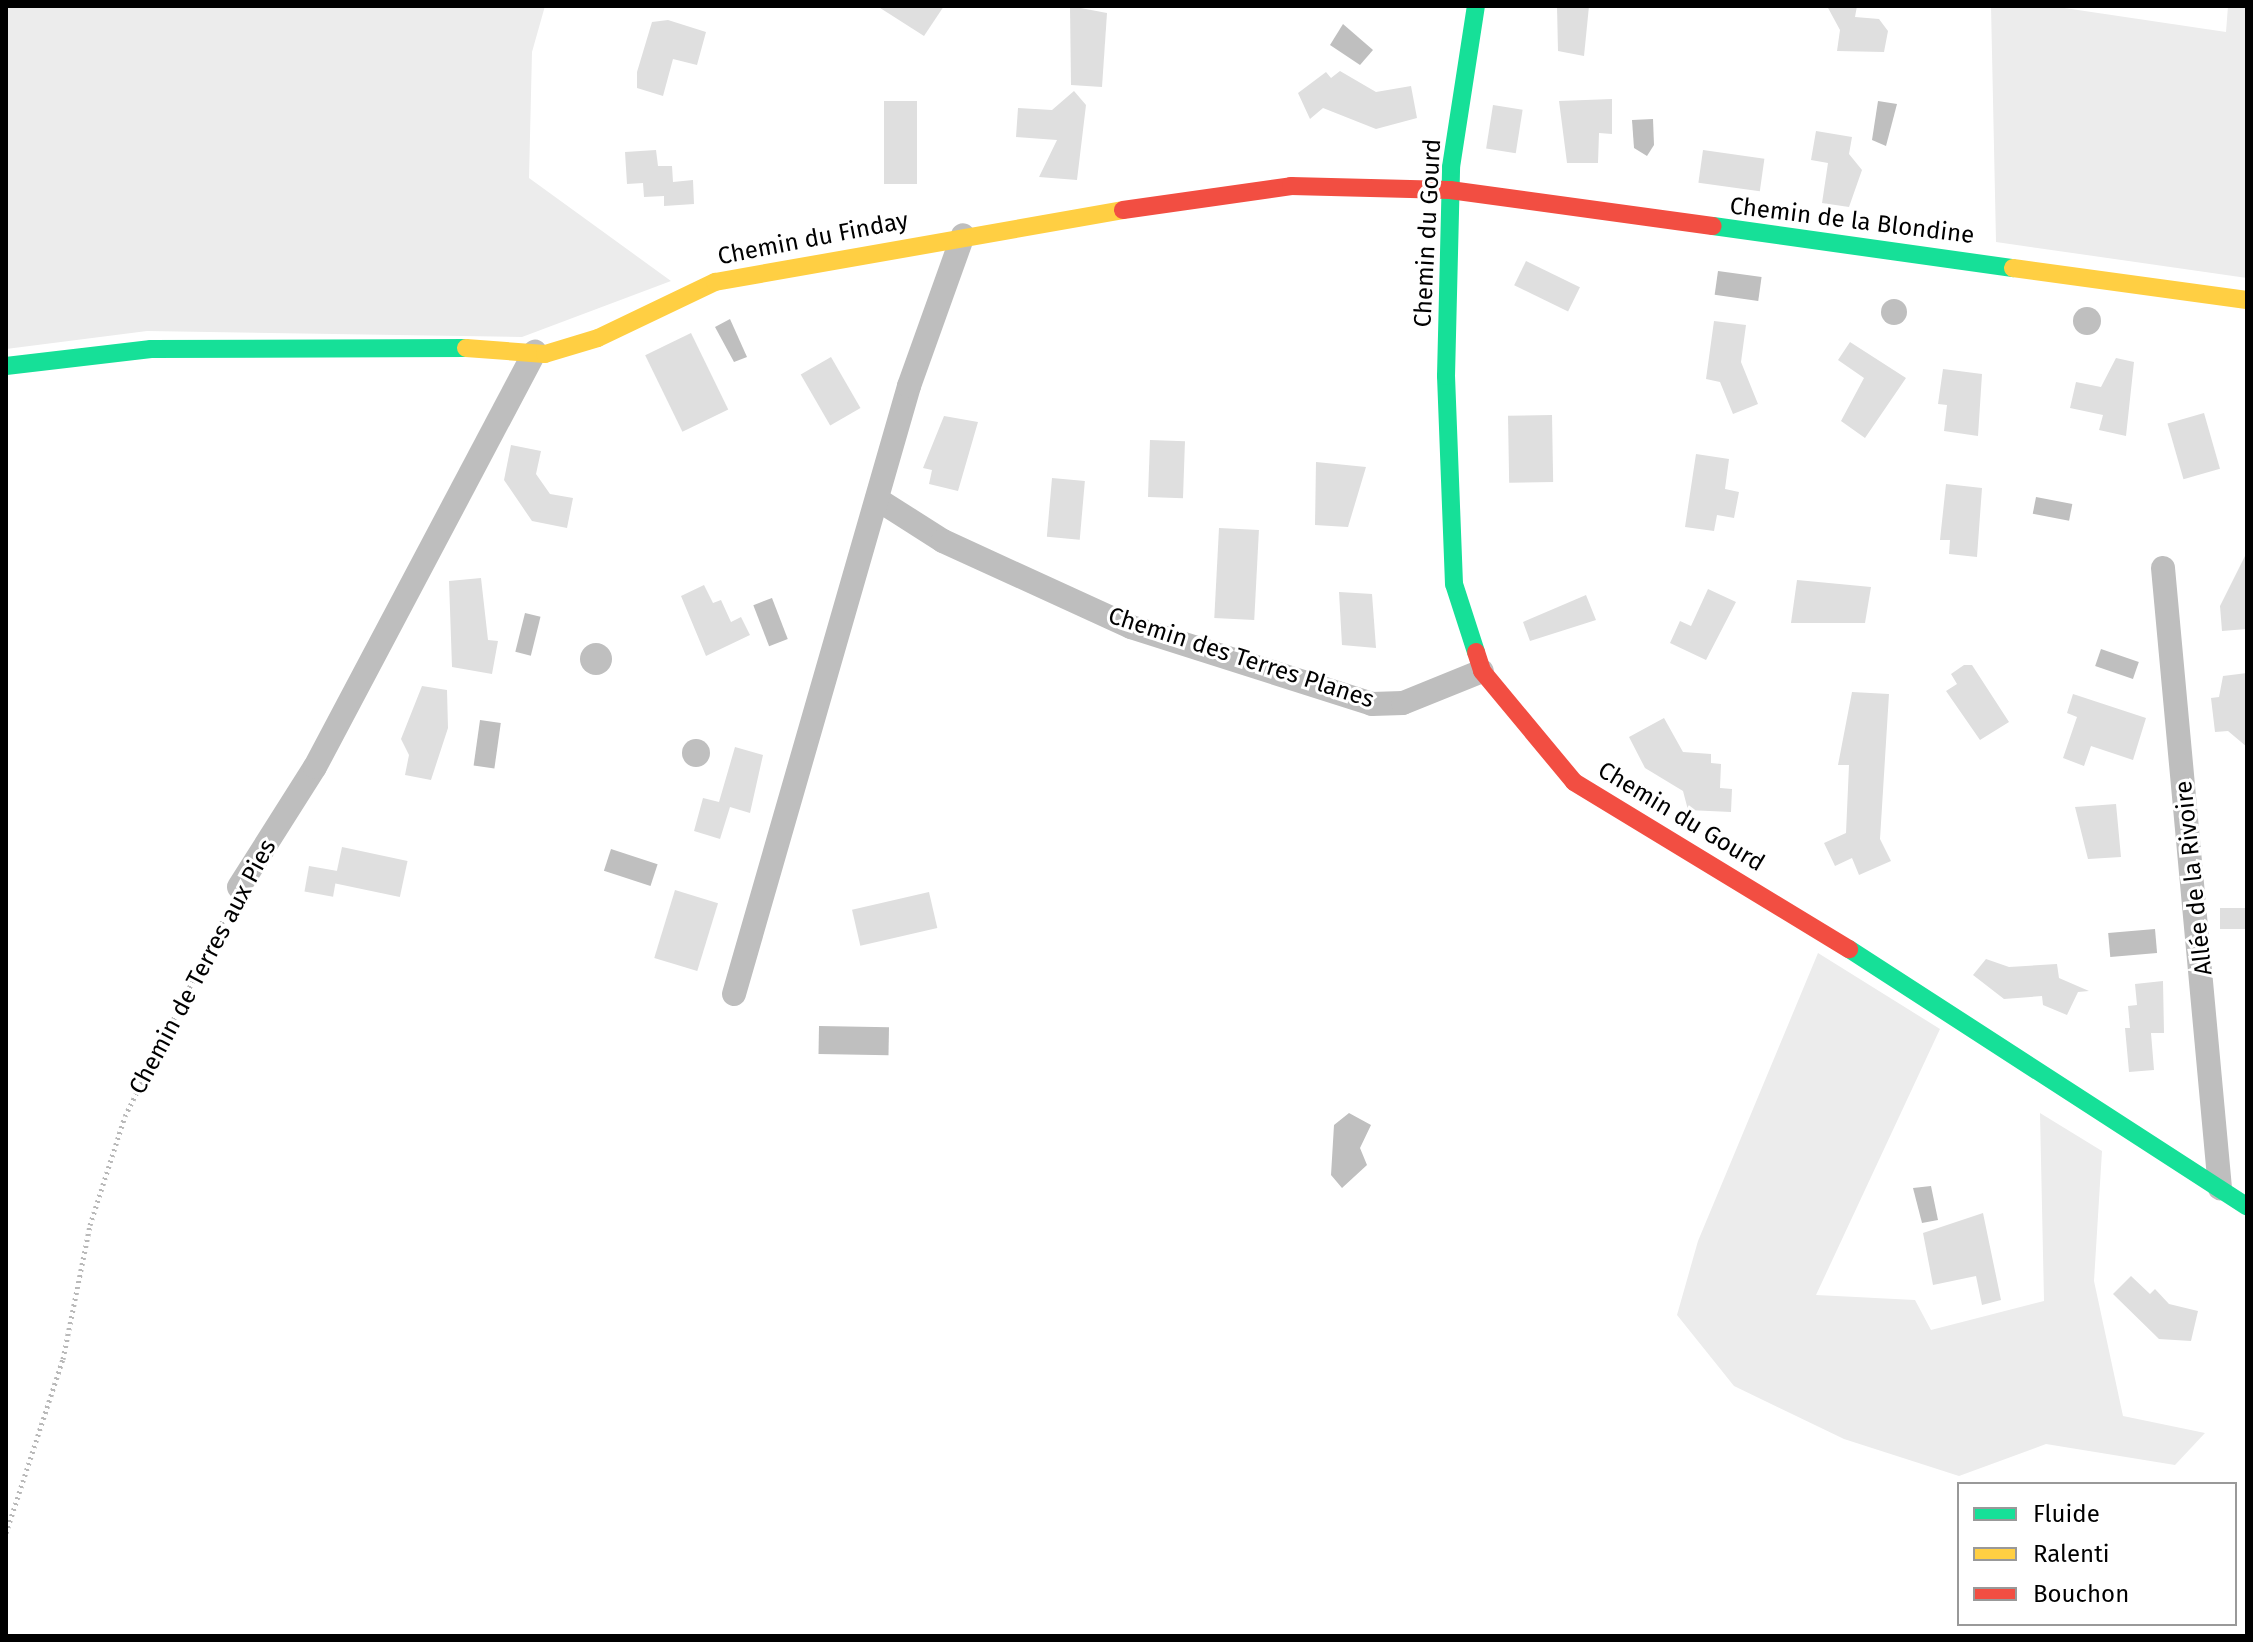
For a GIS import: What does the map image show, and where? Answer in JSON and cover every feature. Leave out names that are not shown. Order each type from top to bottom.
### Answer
[{"type":"street","name":"Chemin du Gourd","points":[[1476,6],[1450,190],[1446,376],[1454,584],[1482,671],[1574,782],[1733,874],[2247,1206]]},
{"type":"street","name":"Chemin du Finday","points":[[6,366],[151,349],[535,352],[598,338],[715,282],[963,235],[1278,187],[1450,190]]},
{"type":"street","name":"Chemin de la Blondine","points":[[1450,190],[2247,300]]},
{"type":"street","points":[[734,994],[877,499],[963,235]]},
{"type":"street","name":"Chemin de Terres aux Pies","points":[[239,887],[315,767],[535,352]]},
{"type":"street","name":"Chemin des Terres Planes","points":[[877,499],[943,541],[1131,627],[1372,704],[1403,703],[1482,671]]},
{"type":"street","name":"Allée de la Rivoire","points":[[2163,568],[2220,1188]]},
{"type":"path","name":"Chemin de Terres aux Pies","points":[[6,1533],[63,1359],[90,1225],[125,1116],[239,887]]},
{"type":"shaded area","points":[[6,6],[545,6],[532,52],[529,178],[671,281],[522,337],[147,331],[6,349]]},
{"type":"shaded area","points":[[1991,6],[2051,6],[2226,32],[2228,6],[2247,6],[2247,278],[1996,242]]},
{"type":"shaded area","points":[[1343,24],[1373,50],[1360,65],[1330,45]]},
{"type":"shaded area","points":[[1878,101],[1897,104],[1886,146],[1872,140]]},
{"type":"shaded area","points":[[1653,119],[1654,145],[1647,156],[1634,148],[1632,120]]},
{"type":"shaded area","points":[[1718,271],[1762,277],[1758,301],[1715,295]]},
{"type":"shaded area","points":[[1894,299],[1903,303],[1907,312],[1903,321],[1894,325],[1885,321],[1881,312],[1885,303]]},
{"type":"shaded area","points":[[2087,307],[2097,311],[2101,321],[2097,331],[2087,335],[2077,331],[2073,321],[2077,311]]},
{"type":"shaded area","points":[[730,319],[747,357],[734,362],[715,327]]},
{"type":"shaded area","points":[[2036,497],[2072,504],[2069,521],[2033,514]]},
{"type":"shaded area","points":[[772,598],[788,639],[769,646],[753,605]]},
{"type":"shaded area","points":[[525,613],[541,617],[531,656],[515,652]]},
{"type":"shaded area","points":[[596,643],[607,648],[612,659],[607,670],[596,675],[585,670],[580,659],[585,648]]},
{"type":"shaded area","points":[[2101,649],[2139,662],[2133,679],[2095,666]]},
{"type":"shaded area","points":[[480,720],[501,723],[494,768],[474,766]]},
{"type":"shaded area","points":[[696,739],[706,743],[710,753],[706,763],[696,767],[686,763],[682,753],[686,743]]},
{"type":"shaded area","points":[[611,849],[658,864],[650,886],[604,871]]},
{"type":"shaded area","points":[[2155,929],[2157,953],[2110,957],[2108,933]]},
{"type":"shaded area","points":[[1818,953],[1940,1029],[1816,1295],[1915,1300],[1931,1330],[2044,1301],[2040,1113],[2102,1151],[2094,1281],[2123,1416],[2205,1433],[2175,1465],[2046,1444],[1959,1476],[1844,1439],[1734,1386],[1677,1315],[1698,1241]]},
{"type":"shaded area","points":[[819,1026],[889,1027],[889,1055],[819,1054]]},
{"type":"shaded area","points":[[1349,1113],[1371,1125],[1360,1148],[1367,1165],[1342,1188],[1331,1175],[1334,1125]]},
{"type":"shaded area","points":[[1931,1186],[1938,1220],[1922,1223],[1913,1188]]},
{"type":"building","points":[[877,6],[944,6],[924,36]]},
{"type":"building","points":[[1070,6],[1107,13],[1102,87],[1071,85]]},
{"type":"building","points":[[1557,6],[1589,6],[1584,56],[1558,51]]},
{"type":"building","points":[[1827,6],[1857,6],[1855,17],[1879,19],[1888,31],[1884,52],[1837,51],[1840,30]]},
{"type":"building","points":[[668,20],[706,32],[697,65],[673,59],[663,96],[637,88],[637,72],[652,22]]},
{"type":"building","points":[[1340,71],[1376,92],[1411,86],[1417,118],[1376,129],[1323,108],[1310,119],[1298,93],[1326,72],[1331,78]]},
{"type":"building","points":[[1074,91],[1086,105],[1077,180],[1039,177],[1057,140],[1016,137],[1018,108],[1052,110]]},
{"type":"building","points":[[1612,99],[1612,134],[1599,133],[1598,163],[1567,163],[1559,101]]},
{"type":"building","points":[[884,101],[917,101],[917,184],[884,184]]},
{"type":"building","points":[[1493,105],[1523,110],[1516,153],[1486,148]]},
{"type":"building","points":[[1816,131],[1852,137],[1849,154],[1862,170],[1849,207],[1822,203],[1828,163],[1811,160]]},
{"type":"building","points":[[656,150],[658,166],[672,166],[673,182],[693,180],[694,204],[664,206],[664,196],[644,197],[643,183],[627,184],[625,152]]},
{"type":"building","points":[[1703,150],[1764,159],[1760,191],[1698,183]]},
{"type":"building","points":[[1526,261],[1580,287],[1568,312],[1514,285]]},
{"type":"building","points":[[1714,321],[1746,325],[1741,362],[1758,404],[1733,414],[1720,382],[1706,379]]},
{"type":"building","points":[[691,333],[728,409],[682,432],[645,355]]},
{"type":"building","points":[[1850,342],[1906,378],[1865,438],[1841,421],[1864,378],[1838,360]]},
{"type":"building","points":[[831,357],[860,408],[830,426],[801,375]]},
{"type":"building","points":[[2116,358],[2134,362],[2126,436],[2099,430],[2103,415],[2070,408],[2076,382],[2101,387]]},
{"type":"building","points":[[1943,369],[1982,374],[1978,436],[1944,431],[1947,405],[1938,404]]},
{"type":"building","points":[[2204,413],[2220,469],[2183,479],[2167,423]]},
{"type":"building","points":[[1552,415],[1553,482],[1509,483],[1508,416]]},
{"type":"building","points":[[944,416],[978,422],[958,491],[929,484],[932,470],[923,468]]},
{"type":"building","points":[[1150,440],[1185,441],[1183,498],[1148,497]]},
{"type":"building","points":[[511,445],[541,451],[536,474],[550,494],[573,498],[567,528],[532,521],[504,480]]},
{"type":"building","points":[[1696,454],[1729,459],[1725,489],[1739,492],[1734,518],[1717,515],[1714,531],[1685,527]]},
{"type":"building","points":[[1316,462],[1366,467],[1348,527],[1315,525]]},
{"type":"building","points":[[1052,478],[1085,481],[1080,540],[1047,537]]},
{"type":"building","points":[[1946,484],[1982,488],[1977,557],[1949,554],[1950,540],[1940,540]]},
{"type":"building","points":[[1219,528],[1259,530],[1254,620],[1214,618]]},
{"type":"building","points":[[2247,552],[2247,629],[2222,631],[2220,606]]},
{"type":"building","points":[[481,578],[488,640],[498,641],[492,674],[452,667],[449,581]]},
{"type":"building","points":[[1797,580],[1871,587],[1865,623],[1791,623]]},
{"type":"building","points":[[704,585],[713,603],[721,600],[731,622],[741,617],[750,635],[706,656],[681,596]]},
{"type":"building","points":[[1708,589],[1736,602],[1706,660],[1670,643],[1680,621],[1691,626]]},
{"type":"building","points":[[1339,592],[1372,594],[1376,648],[1342,645]]},
{"type":"building","points":[[1586,595],[1596,620],[1530,641],[1523,622]]},
{"type":"building","points":[[1964,665],[1972,665],[2009,722],[1980,740],[1946,691],[1957,684],[1951,674]]},
{"type":"building","points":[[2247,673],[2247,747],[2228,731],[2215,732],[2211,698],[2219,697],[2223,676]]},
{"type":"building","points":[[422,686],[447,690],[448,728],[431,780],[405,775],[409,755],[401,739]]},
{"type":"building","points":[[1852,692],[1889,694],[1880,839],[1891,861],[1859,875],[1852,858],[1835,866],[1824,843],[1846,833],[1849,765],[1838,765]]},
{"type":"building","points":[[2073,694],[2146,718],[2133,760],[2091,746],[2084,766],[2063,758],[2077,717],[2067,713]]},
{"type":"building","points":[[1664,718],[1683,752],[1711,754],[1711,763],[1721,764],[1720,788],[1732,789],[1731,812],[1688,810],[1683,791],[1645,768],[1629,737]]},
{"type":"building","points":[[735,747],[763,755],[750,813],[730,807],[720,839],[694,831],[703,798],[719,802]]},
{"type":"building","points":[[2116,804],[2121,857],[2088,859],[2075,807]]},
{"type":"building","points":[[342,847],[408,861],[400,897],[334,883]]},
{"type":"building","points":[[309,866],[338,871],[333,897],[304,892]]},
{"type":"building","points":[[675,890],[718,903],[697,971],[654,958]]},
{"type":"building","points":[[929,892],[937,928],[860,946],[852,910]]},
{"type":"building","points":[[2220,908],[2247,908],[2247,929],[2220,929]]},
{"type":"building","points":[[1986,959],[2009,967],[2057,964],[2059,978],[2089,991],[2078,992],[2067,1015],[2043,1005],[2042,996],[2004,999],[1973,975]]},
{"type":"building","points":[[2163,981],[2164,1033],[2151,1033],[2154,1070],[2129,1072],[2125,1028],[2130,1028],[2128,1006],[2137,1005],[2135,984]]},
{"type":"building","points":[[1983,1213],[2001,1300],[1982,1305],[1976,1276],[1933,1285],[1923,1233]]},
{"type":"building","points":[[2131,1276],[2150,1294],[2155,1289],[2169,1304],[2198,1311],[2191,1341],[2159,1339],[2113,1294]]},
{"type":"traffic: fast","points":[[1476,6],[1451,167],[1446,376],[1454,584],[1476,652]]},
{"type":"traffic: fast","points":[[1713,226],[2013,268]]},
{"type":"traffic: fast","points":[[6,366],[151,349],[466,348]]},
{"type":"traffic: fast","points":[[1849,949],[2247,1206]]},
{"type":"traffic: slow","points":[[466,348],[545,354],[598,338],[715,282],[1123,210]]},
{"type":"traffic: slow","points":[[2013,268],[2247,300]]},
{"type":"traffic: jam","points":[[1123,210],[1291,186],[1450,190],[1713,226]]},
{"type":"traffic: jam","points":[[1476,652],[1482,671],[1574,782],[1849,949]]}]
